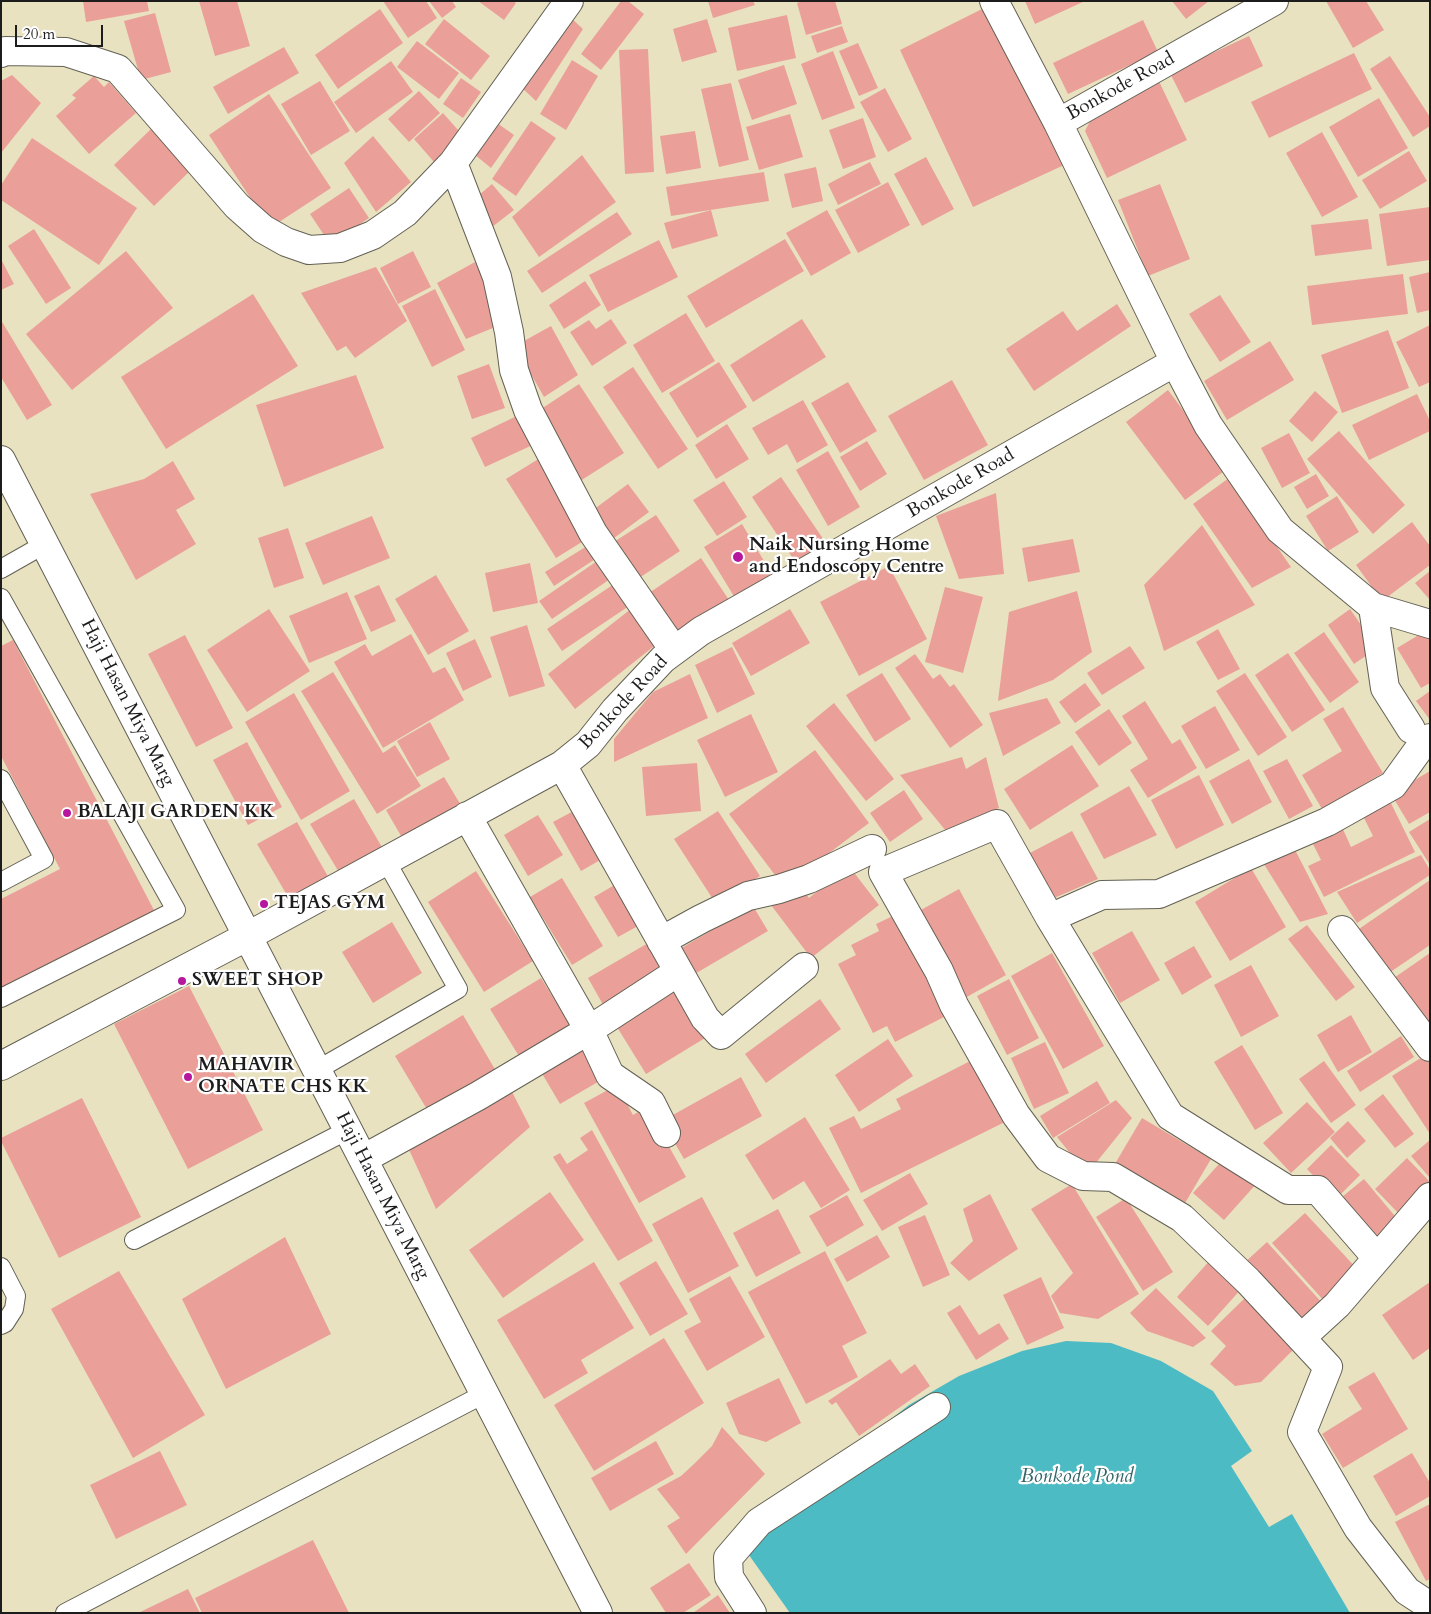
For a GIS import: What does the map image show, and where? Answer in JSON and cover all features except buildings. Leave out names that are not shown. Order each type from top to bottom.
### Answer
[{"type":"street","points":[[1,54],[5,52],[66,52],[118,69],[237,206],[263,229],[286,242],[309,250],[340,248],[373,235],[405,213],[453,164],[569,1]]},
{"type":"street","points":[[994,1],[1058,123]]},
{"type":"street","name":"Bonkode Road","points":[[1,1066],[248,936],[562,765],[588,744],[615,710],[663,658],[701,631],[1175,362],[1058,123],[1274,1]]},
{"type":"street","points":[[453,164],[497,277],[509,332],[514,370],[528,410],[593,533],[674,650]]},
{"type":"street","points":[[1175,362],[1208,425],[1280,530],[1373,607],[1430,624]]},
{"type":"street","name":"Haji Hasan Miya Marg","points":[[1,460],[598,1613]]},
{"type":"street","points":[[1050,918],[1102,895],[1159,894],[1327,822],[1393,785],[1424,740],[1385,688],[1373,607]]},
{"type":"street","points":[[562,765],[705,1018],[721,1035],[804,967]]},
{"type":"street","points":[[467,816],[589,1030],[610,1075],[651,1103],[666,1134]]},
{"type":"street","points":[[1377,1258],[1318,1190],[1288,1190],[1170,1116],[1050,918],[997,824],[883,872],[939,971],[954,1004],[1016,1116],[1048,1158],[1083,1176],[1113,1177],[1182,1218],[1248,1281],[1328,1367],[1302,1432],[1358,1528],[1407,1602],[1430,1606]]},
{"type":"street","points":[[661,941],[748,896],[779,889],[809,879],[872,849]]},
{"type":"street","points":[[1342,930],[1430,1047]]},
{"type":"street","points":[[363,1159],[478,1096],[589,1030],[678,972]]},
{"type":"street","points":[[1301,1338],[1338,1305],[1430,1197]]},
{"type":"street","points":[[752,1613],[729,1577],[728,1558],[759,1522],[936,1407]]},
{"type":"lane","points":[[1,569],[45,544]]},
{"type":"lane","points":[[1,598],[176,910],[1,998]]},
{"type":"lane","points":[[1,779],[44,859],[1,882]]},
{"type":"lane","points":[[317,1070],[458,989],[386,861]]},
{"type":"lane","points":[[134,1240],[348,1130]]},
{"type":"lane","points":[[1,1267],[16,1296],[14,1309],[5,1323],[1,1325]]},
{"type":"lane","points":[[65,1613],[484,1394]]},
{"type":"water","name":"Bonkode Pond","points":[[1066,1341],[1111,1343],[1161,1361],[1213,1391],[1252,1451],[1231,1466],[1269,1527],[1292,1514],[1350,1613],[790,1613],[744,1548],[759,1522],[909,1405],[959,1376],[1022,1351]]},
{"type":"place","name":"Naik Nursing Home and Endoscopy Centre","points":[[738,557]]},
{"type":"place","name":"BALAJI GARDEN KK","points":[[67,813]]},
{"type":"place","name":"TEJAS GYM","points":[[264,904]]},
{"type":"place","name":"SWEET SHOP","points":[[182,981]]},
{"type":"place","name":"MAHAVIR ORNATE CHS KK","points":[[188,1077]]}]
